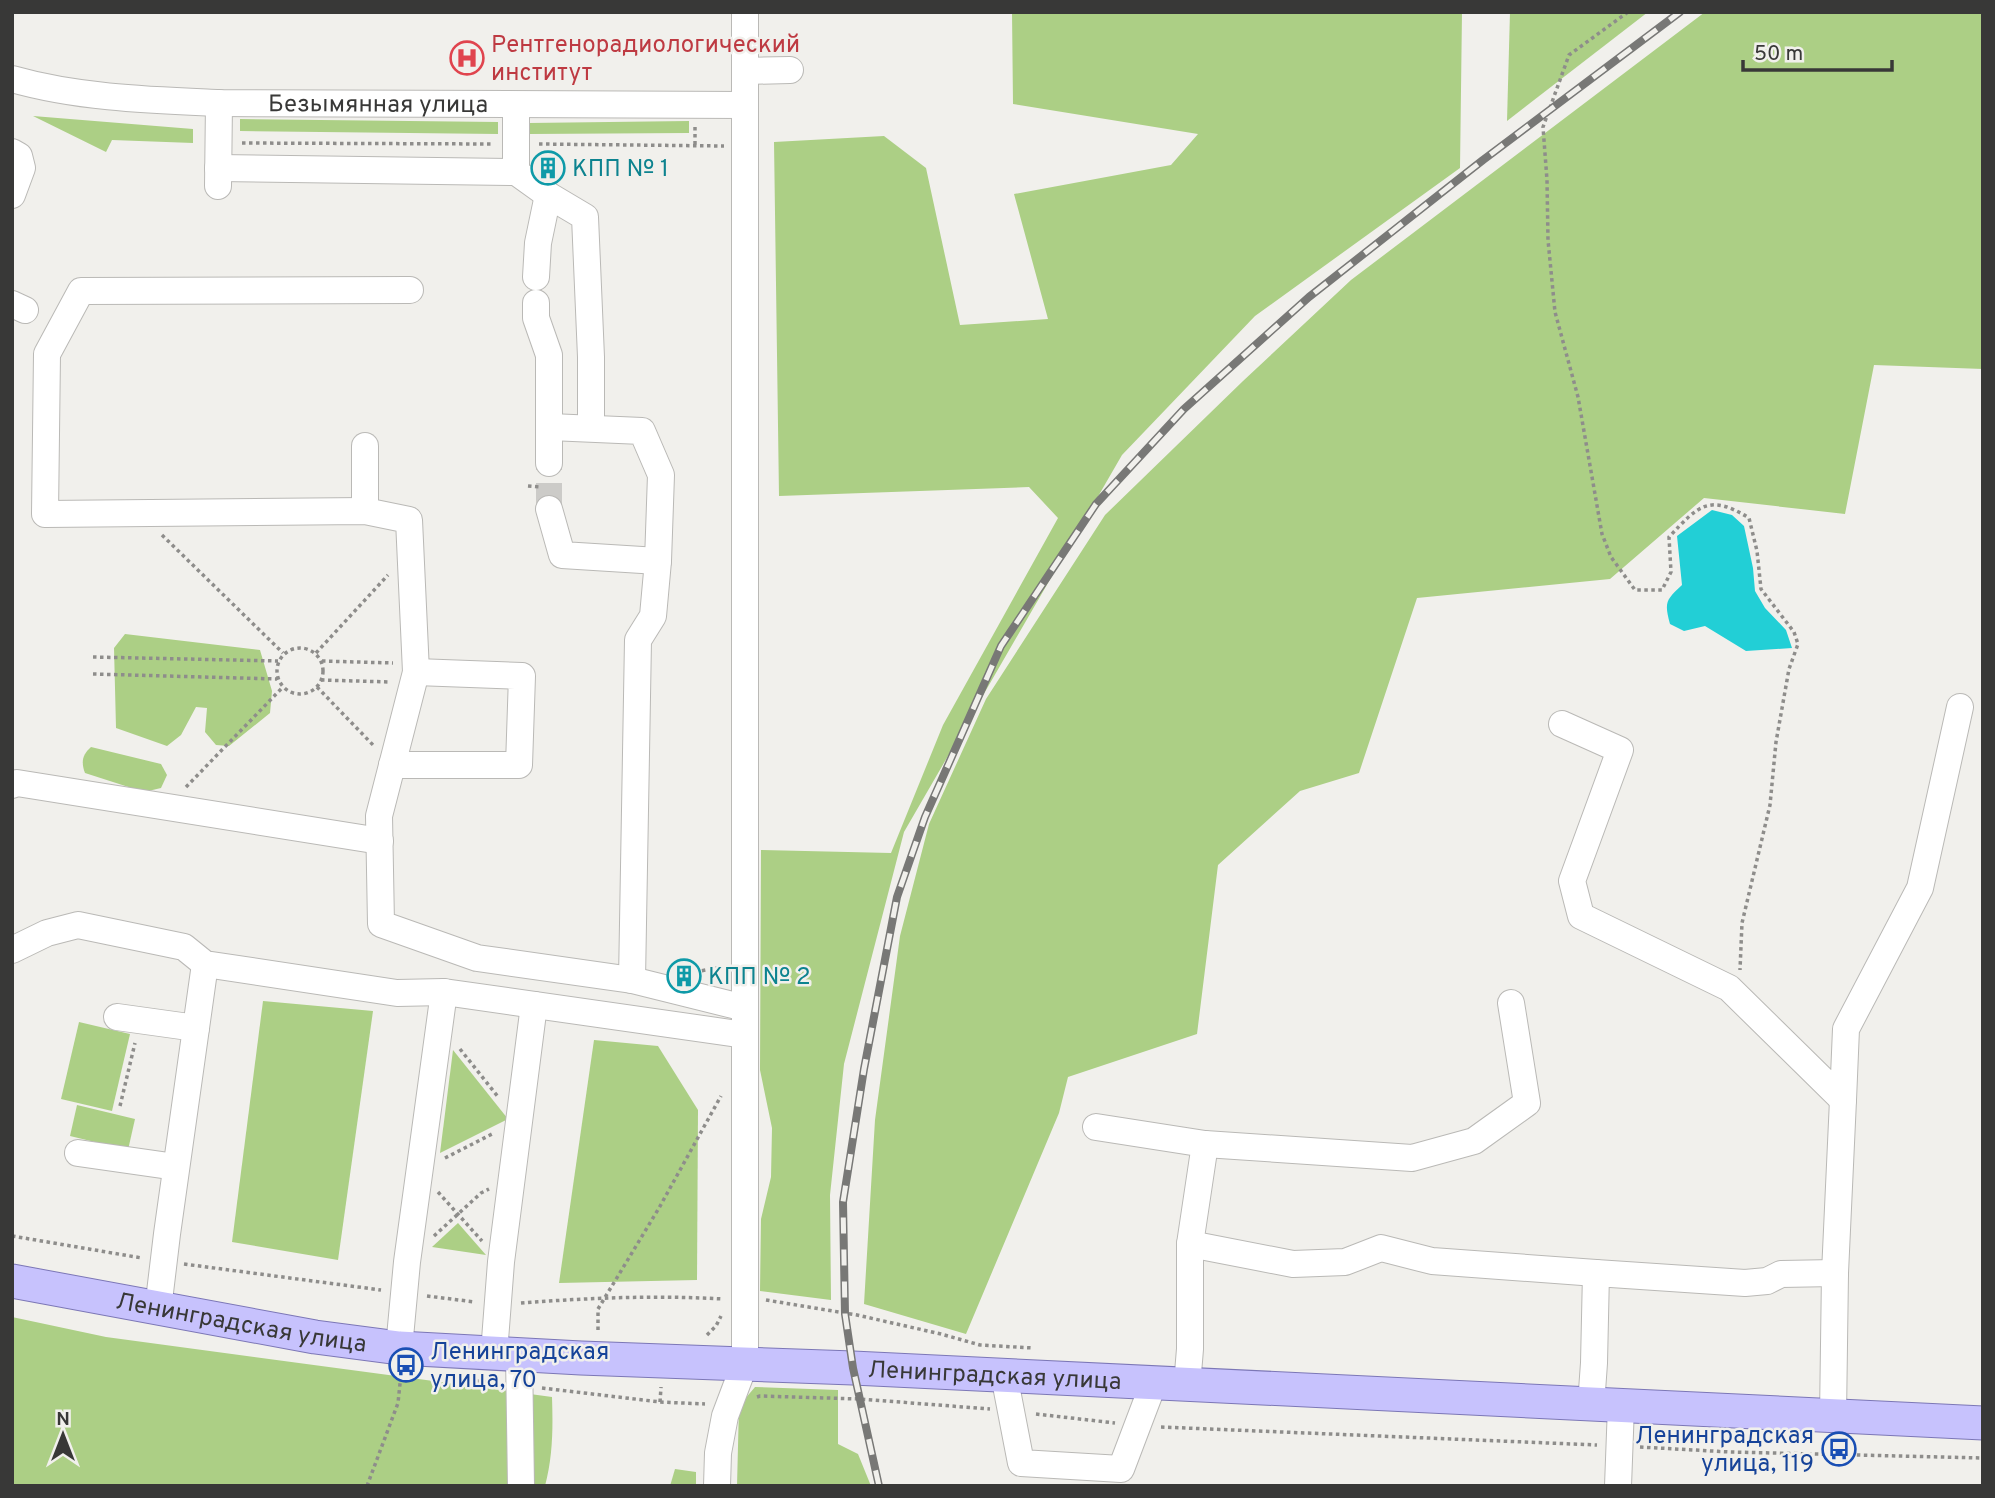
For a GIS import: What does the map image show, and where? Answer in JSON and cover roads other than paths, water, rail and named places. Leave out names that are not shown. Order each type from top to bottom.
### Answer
[{"type":"main road","name":"Ленинградская улица","points":[[12,1281],[315,1337],[400,1360],[511,1365],[745,1363],[1983,1423]]},
{"type":"street","points":[[717,1486],[718,1453],[725,1416],[745,1363],[745,12]]},
{"type":"street","points":[[745,71],[790,70]]},
{"type":"street","name":"Безымянная улица","points":[[12,79],[42,87],[138,100],[219,103],[745,105]]},
{"type":"street","points":[[219,103],[218,177],[516,172],[548,195],[585,216],[591,427]]},
{"type":"street","points":[[516,105],[516,172]]},
{"type":"street","points":[[12,152],[19,156],[22,168],[12,195]]},
{"type":"street","points":[[536,277],[538,243],[548,195]]},
{"type":"street","points":[[410,290],[81,291],[47,354],[45,514],[365,511],[410,520],[415,673],[379,816],[381,924],[477,958],[632,980],[745,1007]]},
{"type":"street","points":[[536,303],[536,318],[549,355],[549,463]]},
{"type":"street","points":[[550,427],[642,430],[661,475],[653,615],[638,640],[632,980]]},
{"type":"street","points":[[365,446],[365,511]]},
{"type":"street","points":[[549,509],[562,555],[658,561]]},
{"type":"street","points":[[392,765],[519,765],[522,676],[415,673]]},
{"type":"street","points":[[1833,1416],[1835,1273],[1846,1029],[1920,888],[1960,707]]},
{"type":"street","points":[[1562,724],[1620,750],[1572,881],[1581,916],[1729,988],[1843,1100]]},
{"type":"street","points":[[14,780],[380,841]]},
{"type":"street","points":[[12,950],[47,933],[78,925],[184,947],[205,964],[397,993],[444,992],[745,1034]]},
{"type":"street","points":[[158,1309],[205,964]]},
{"type":"street","points":[[400,1360],[407,1262],[444,992]]},
{"type":"street","points":[[1096,1127],[1205,1144],[1412,1158],[1474,1141],[1527,1103],[1511,1003]]},
{"type":"street","points":[[521,1486],[511,1365],[497,1305],[509,1190],[534,1005]]},
{"type":"street","points":[[128,1018],[196,1028]]},
{"type":"street","points":[[1186,1385],[1190,1349],[1190,1244],[1205,1144]]},
{"type":"street","points":[[78,1153],[176,1167]]},
{"type":"street","points":[[1190,1244],[1293,1264],[1345,1262],[1381,1248],[1432,1261],[1745,1283],[1767,1281],[1782,1274],[1835,1273]]},
{"type":"street","points":[[1596,1273],[1594,1363],[1620,1446],[1618,1486]]},
{"type":"street","points":[[1004,1375],[1021,1463],[1121,1469],[1154,1382]]},
{"type":"water","points":[[1712,510],[1732,515],[1744,526],[1755,591],[1765,608],[1786,630],[1792,648],[1746,651],[1705,626],[1684,631],[1670,624],[1668,602],[1682,585],[1677,536]]},
{"type":"tunnel","points":[[549,463],[549,509]]},
{"type":"railway","points":[[879,1486],[853,1368],[845,1314],[843,1202],[864,1069],[897,897],[925,817],[1001,646],[1096,504],[1184,409],[1309,297],[1483,160],[1680,12]]},
{"type":"place","name":"Рентгенорадиологический институт","points":[[467,58]]},
{"type":"place","name":"КПП № 1","points":[[548,168]]},
{"type":"place","name":"КПП № 2","points":[[684,976]]},
{"type":"place","name":"Ленинградская улица, 70","points":[[406,1365]]},
{"type":"place","name":"Ленинградская улица, 119","points":[[1839,1449]]}]
